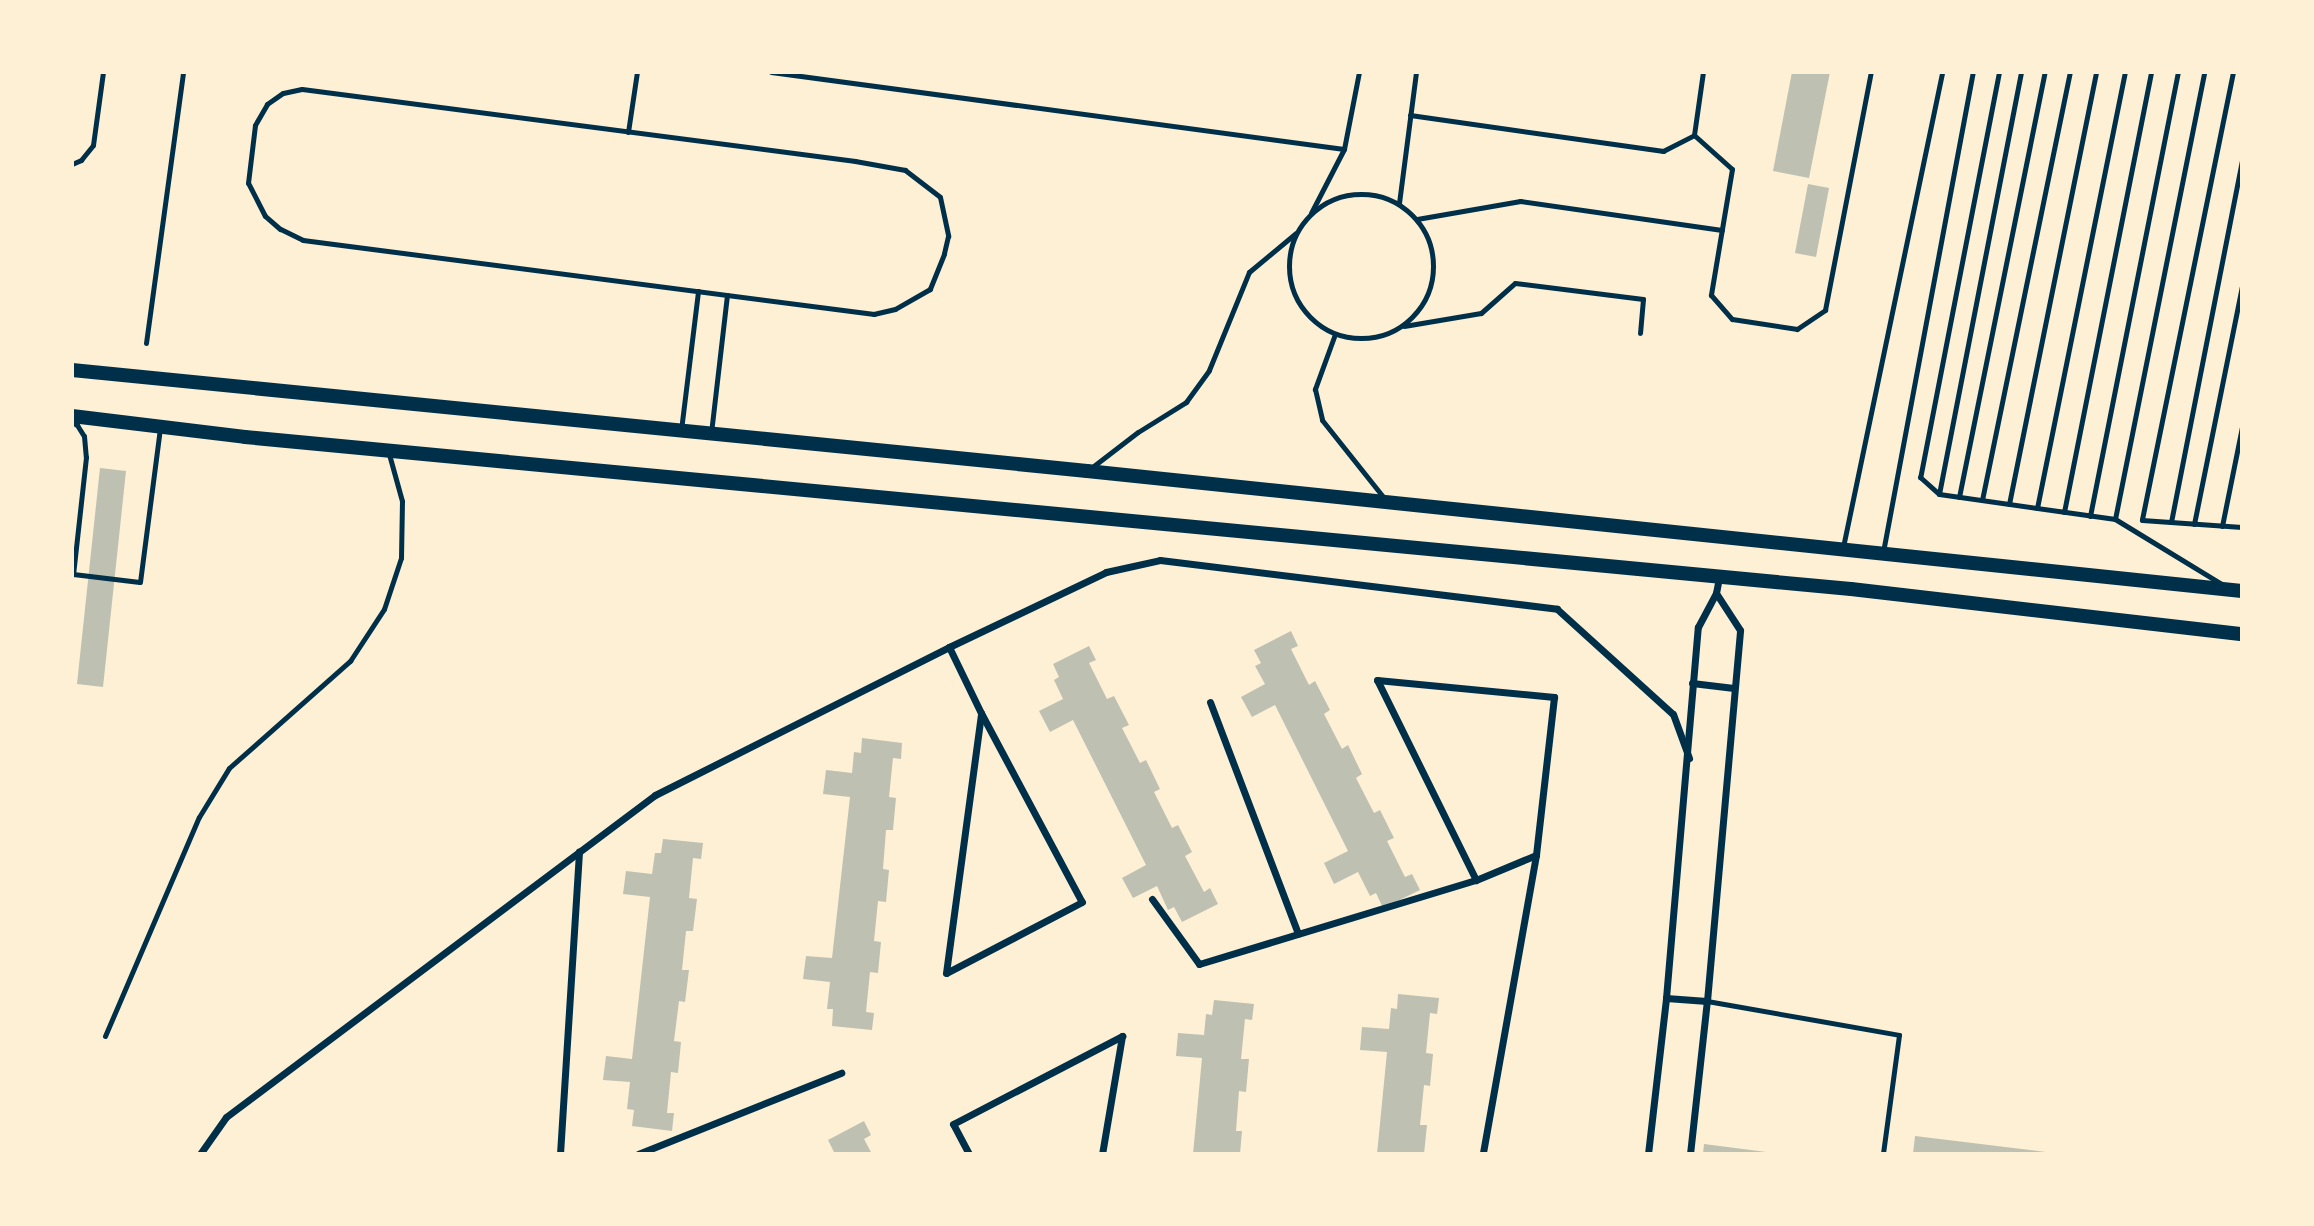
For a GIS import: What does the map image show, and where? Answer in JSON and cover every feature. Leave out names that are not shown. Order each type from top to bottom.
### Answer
[{"type":"main road","points":[[72,370],[1087,471],[2236,590]]},
{"type":"main road","points":[[72,416],[388,450],[1851,589],[2242,634]]},
{"type":"street","points":[[200,1154],[226,1117],[655,795],[949,647],[1106,572],[1160,560],[1557,609],[1674,714],[1689,758]]},
{"type":"street","points":[[1648,1154],[1689,758],[1692,683],[1698,627],[1716,593],[1719,577]]},
{"type":"street","points":[[1690,1154],[1707,1001],[1740,630],[1716,593]]},
{"type":"street","points":[[949,647],[981,713],[1082,902],[946,973],[981,713]]},
{"type":"street","points":[[1476,880],[1377,680],[1554,697],[1536,855],[1483,1154]]},
{"type":"street","points":[[1692,683],[1734,688]]},
{"type":"street","points":[[1210,702],[1298,934]]},
{"type":"street","points":[[560,1154],[579,852]]},
{"type":"street","points":[[1152,899],[1199,964],[1476,880],[1536,855]]},
{"type":"street","points":[[1666,998],[1707,1001]]},
{"type":"street","points":[[968,1154],[953,1124],[1122,1036],[1102,1154]]},
{"type":"street","points":[[638,1154],[841,1073]]},
{"type":"lane","points":[[72,163],[81,160],[93,145],[103,72]]},
{"type":"lane","points":[[146,343],[183,72]]},
{"type":"lane","points":[[628,132],[638,72]]},
{"type":"lane","points":[[771,72],[1344,149]]},
{"type":"lane","points":[[1087,471],[1138,432],[1186,402],[1209,370],[1249,272],[1296,233],[1310,214],[1344,149],[1359,72]]},
{"type":"lane","points":[[1399,204],[1416,72]]},
{"type":"lane","points":[[1694,135],[1703,72]]},
{"type":"lane","points":[[1694,135],[1732,169],[1711,295],[1732,318],[1797,328],[1825,310],[1871,72]]},
{"type":"lane","points":[[1843,550],[1942,72]]},
{"type":"lane","points":[[1883,555],[1973,72]]},
{"type":"lane","points":[[1999,72],[1920,477],[1939,494],[2115,519],[2236,590]]},
{"type":"lane","points":[[1939,494],[2021,72]]},
{"type":"lane","points":[[1959,496],[2045,72]]},
{"type":"lane","points":[[1982,500],[2070,72]]},
{"type":"lane","points":[[2009,504],[2096,72]]},
{"type":"lane","points":[[2036,508],[2125,72]]},
{"type":"lane","points":[[2064,512],[2151,72]]},
{"type":"lane","points":[[2090,516],[2178,72]]},
{"type":"lane","points":[[2115,519],[2204,72]]},
{"type":"lane","points":[[2232,72],[2142,520],[2242,527]]},
{"type":"lane","points":[[302,89],[628,132],[905,170],[940,197],[948,236],[930,289],[895,309],[874,314],[852,313],[303,240],[280,229],[265,216],[248,183],[256,125],[267,104],[284,93],[302,89]]},
{"type":"lane","points":[[1410,115],[1663,151],[1694,135]]},
{"type":"lane","points":[[2171,522],[2242,161]]},
{"type":"lane","points":[[1310,214],[1330,200],[1353,193],[1377,194],[1399,204],[1417,219],[1429,240],[1434,263],[1431,287],[1420,309],[1404,326]]},
{"type":"lane","points":[[1417,219],[1520,201],[1721,230]]},
{"type":"lane","points":[[1296,233],[1289,257],[1290,281],[1298,303],[1314,322],[1335,334],[1358,339],[1382,336],[1404,326],[1481,313],[1515,283],[1643,299],[1640,333]]},
{"type":"lane","points":[[2194,524],[2242,287]]},
{"type":"lane","points":[[681,430],[698,291]]},
{"type":"lane","points":[[711,433],[727,295]]},
{"type":"lane","points":[[1335,334],[1315,389],[1322,420],[1388,503]]},
{"type":"lane","points":[[72,422],[84,436],[86,457],[73,574],[140,582],[160,427]]},
{"type":"lane","points":[[2222,526],[2242,427]]},
{"type":"lane","points":[[105,1037],[199,817],[229,768],[350,661],[384,609],[401,558],[402,501],[388,450]]},
{"type":"lane","points":[[1707,1001],[1899,1035],[1883,1154]]},
{"type":"building","points":[[1792,72],[1830,72],[1809,178],[1773,171]]},
{"type":"building","points":[[1808,184],[1829,188],[1816,257],[1795,253]]},
{"type":"building","points":[[100,468],[126,471],[103,687],[77,684]]},
{"type":"building","points":[[1291,631],[1298,646],[1291,649],[1309,685],[1315,681],[1330,710],[1324,714],[1342,749],[1348,745],[1362,774],[1356,778],[1374,813],[1380,810],[1394,838],[1387,841],[1405,877],[1412,874],[1420,890],[1383,908],[1376,893],[1370,896],[1358,872],[1334,884],[1324,863],[1348,851],[1275,705],[1252,717],[1241,697],[1265,684],[1255,666],[1261,663],[1254,650]]},
{"type":"building","points":[[1089,646],[1096,660],[1089,663],[1107,699],[1114,696],[1129,725],[1122,728],[1140,763],[1146,760],[1160,789],[1154,792],[1172,828],[1178,825],[1192,852],[1185,856],[1204,892],[1210,888],[1218,904],[1182,922],[1174,907],[1168,910],[1157,886],[1133,898],[1122,878],[1146,865],[1073,720],[1050,732],[1039,711],[1063,699],[1054,680],[1059,677],[1053,664]]},
{"type":"building","points":[[862,738],[902,743],[901,759],[893,758],[889,797],[896,798],[893,830],[886,830],[883,869],[889,870],[886,902],[878,901],[874,941],[881,942],[878,973],[870,972],[866,1012],[874,1013],[872,1030],[832,1026],[833,1009],[827,1009],[830,982],[803,979],[806,956],[832,958],[850,797],[823,794],[826,770],[852,773],[854,752],[861,753]]},
{"type":"building","points":[[663,839],[703,843],[701,859],[693,858],[689,898],[697,899],[693,931],[686,931],[682,970],[689,970],[685,1002],[679,1001],[674,1041],[681,1042],[678,1073],[671,1072],[667,1113],[674,1113],[672,1131],[632,1126],[634,1110],[627,1109],[630,1082],[603,1080],[606,1056],[632,1059],[650,897],[623,894],[626,871],[652,874],[655,853],[661,853]]},
{"type":"building","points":[[1398,994],[1439,998],[1437,1014],[1430,1013],[1426,1053],[1433,1054],[1430,1086],[1424,1085],[1420,1125],[1427,1125],[1424,1154],[1377,1154],[1387,1052],[1360,1050],[1362,1027],[1389,1029],[1391,1008],[1397,1009]]},
{"type":"building","points":[[1214,1000],[1254,1004],[1252,1020],[1245,1019],[1241,1059],[1249,1059],[1246,1092],[1239,1091],[1236,1131],[1242,1131],[1240,1154],[1193,1154],[1202,1058],[1176,1056],[1178,1033],[1204,1035],[1206,1014],[1212,1015]]},
{"type":"building","points":[[864,1121],[871,1135],[864,1139],[872,1154],[835,1154],[828,1140]]},
{"type":"building","points":[[1915,1136],[2054,1153],[2054,1154],[1913,1154]]},
{"type":"building","points":[[1704,1144],[1774,1153],[1774,1154],[1703,1154]]}]
